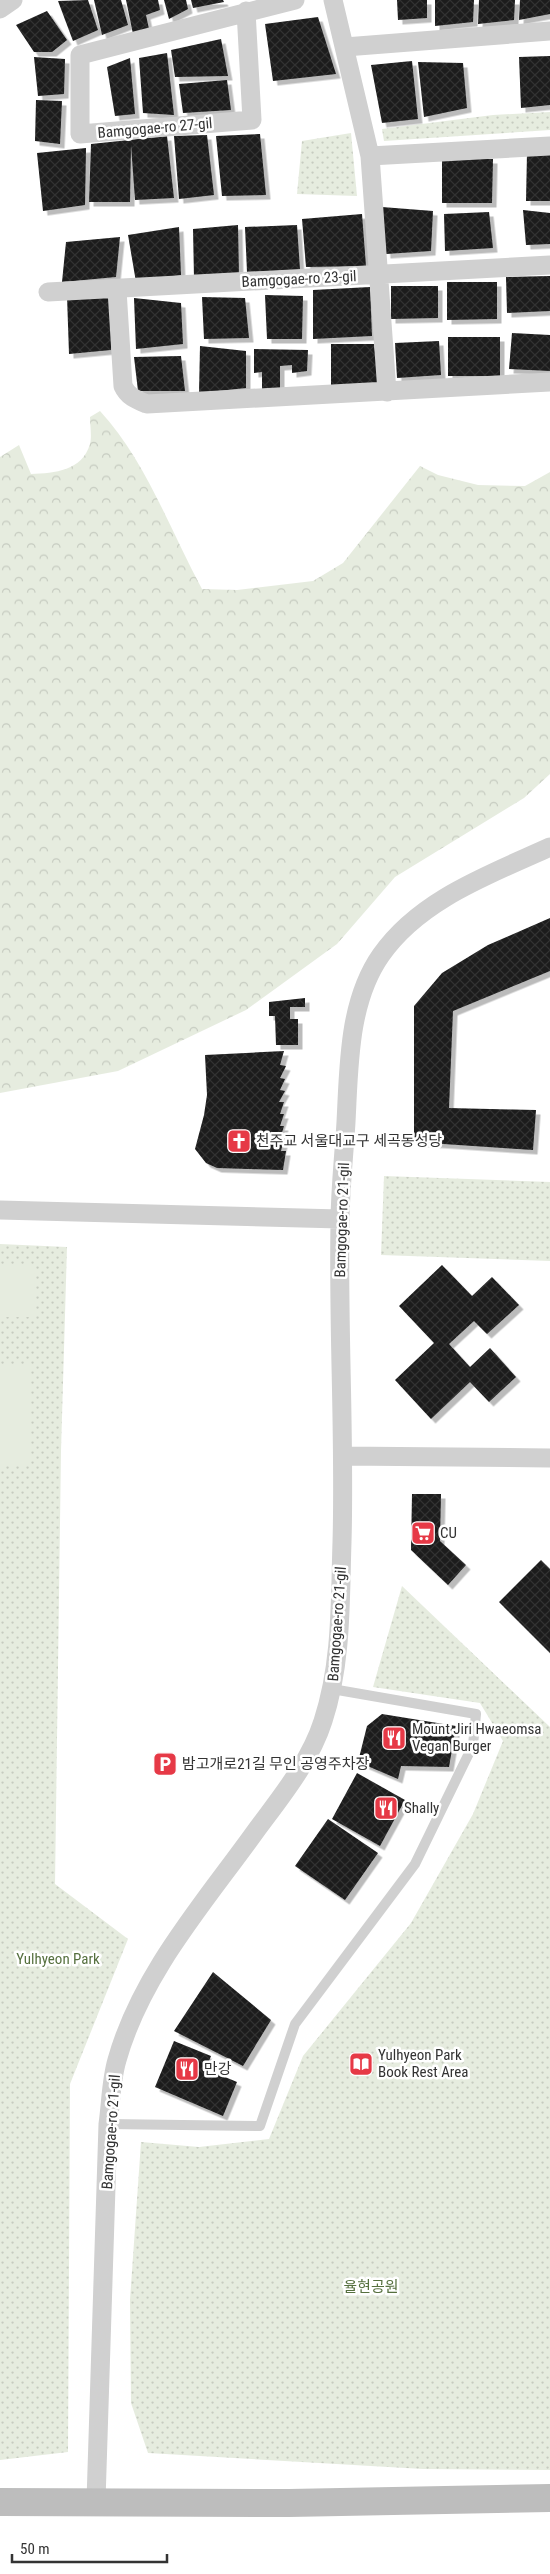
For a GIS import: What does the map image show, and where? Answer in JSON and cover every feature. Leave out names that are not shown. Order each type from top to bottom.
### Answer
[{"type":"main road","points":[[0,2502],[289,2503],[550,2498]]},
{"type":"street","points":[[0,8],[13,0]]},
{"type":"street","name":"Bamgogae-ro 27-gil","points":[[246,11],[252,120],[80,134],[80,55],[246,11],[295,0]]},
{"type":"street","points":[[333,0],[346,47],[370,156],[386,392]]},
{"type":"street","points":[[346,47],[550,31]]},
{"type":"street","points":[[370,156],[550,146]]},
{"type":"street","name":"Bamgogae-ro 23-gil","points":[[48,292],[117,290],[550,265]]},
{"type":"street","points":[[117,290],[123,386],[126,392],[134,399],[147,404],[550,382]]},
{"type":"street","name":"Bamgogae-ro 21-gil","points":[[96,2501],[108,2124],[116,2063],[132,2015],[168,1952],[292,1782],[322,1726],[332,1689],[338,1646],[344,1456],[340,1219],[350,1048],[364,987],[380,956],[407,923],[480,879],[550,847]]},
{"type":"street","points":[[0,1210],[340,1219]]},
{"type":"street","points":[[344,1456],[550,1458]]},
{"type":"lane","points":[[108,2124],[260,2126],[295,2024],[415,1864],[473,1744],[476,1714],[332,1689]]},
{"type":"green space","points":[[550,112],[550,130],[384,141],[382,129],[493,115]]},
{"type":"green space","points":[[351,133],[357,196],[297,194],[302,141]]},
{"type":"green space","points":[[100,411],[131,452],[144,474],[202,589],[237,590],[313,581],[343,563],[420,466],[438,475],[478,485],[525,486],[550,472],[550,774],[524,798],[395,877],[337,944],[246,1010],[118,1071],[0,1093],[0,457],[19,445],[31,474],[49,473],[66,469],[81,460],[86,453],[91,441],[90,417]]},
{"type":"green space","points":[[384,1176],[550,1182],[550,1261],[381,1255]]},
{"type":"green space","name":"Yulhyeon Park","points":[[0,1244],[67,1247],[61,1451],[55,1884],[128,1939],[70,2084],[68,2452],[0,2460]]},
{"type":"green space","points":[[0,1266],[35,1266],[34,1317],[0,1317]]},
{"type":"green space","points":[[0,1364],[30,1364],[30,1466],[0,1466]]},
{"type":"green space","name":"율현공원","points":[[402,1586],[550,1727],[550,2470],[423,2469],[148,2453],[131,2403],[130,2300],[141,2142],[199,2147],[269,2139],[303,2056],[411,1923],[473,1814],[503,1741],[480,1703],[373,1687]]},
{"type":"building","points":[[88,0],[98,30],[73,41],[58,1]]},
{"type":"building","points":[[94,0],[121,0],[128,25],[102,35]]},
{"type":"building","points":[[126,0],[158,0],[160,10],[146,15],[149,29],[133,34]]},
{"type":"building","points":[[164,0],[186,0],[188,9],[169,19]]},
{"type":"building","points":[[191,0],[223,0],[224,2],[193,8]]},
{"type":"building","points":[[397,0],[427,0],[427,18],[398,20]]},
{"type":"building","points":[[435,0],[474,0],[473,22],[435,26]]},
{"type":"building","points":[[479,0],[515,0],[514,20],[478,24]]},
{"type":"building","points":[[520,0],[550,0],[550,14],[519,20]]},
{"type":"building","points":[[47,11],[67,40],[52,52],[34,52],[16,25]]},
{"type":"building","points":[[318,17],[336,74],[273,81],[265,24]]},
{"type":"building","points":[[221,39],[228,76],[175,77],[171,50]]},
{"type":"building","points":[[167,53],[174,115],[143,113],[139,58]]},
{"type":"building","points":[[550,56],[550,105],[521,108],[519,57]]},
{"type":"building","points":[[34,57],[65,59],[64,94],[38,96]]},
{"type":"building","points":[[130,58],[135,114],[115,116],[107,67]]},
{"type":"building","points":[[412,61],[418,119],[382,123],[371,65]]},
{"type":"building","points":[[418,62],[463,63],[467,108],[424,117]]},
{"type":"building","points":[[227,80],[231,110],[183,113],[179,84]]},
{"type":"building","points":[[36,100],[62,101],[60,144],[35,141]]},
{"type":"building","points":[[260,134],[266,195],[222,196],[216,136]]},
{"type":"building","points":[[207,135],[214,195],[179,199],[174,136]]},
{"type":"building","points":[[167,136],[174,198],[135,200],[131,145],[130,202],[89,202],[91,144]]},
{"type":"building","points":[[86,148],[85,205],[43,211],[37,153]]},
{"type":"building","points":[[527,153],[550,153],[550,201],[526,201]]},
{"type":"building","points":[[442,158],[493,159],[492,203],[442,203]]},
{"type":"building","points":[[382,207],[433,211],[431,251],[386,254]]},
{"type":"building","points":[[523,210],[550,213],[550,244],[526,245]]},
{"type":"building","points":[[489,212],[493,248],[445,251],[444,214]]},
{"type":"building","points":[[362,214],[366,266],[306,267],[302,219]]},
{"type":"building","points":[[238,225],[239,275],[194,278],[193,229]]},
{"type":"building","points":[[297,225],[300,270],[247,272],[245,227]]},
{"type":"building","points":[[179,227],[181,275],[136,282],[128,235]]},
{"type":"building","points":[[120,237],[116,277],[62,282],[66,242]]},
{"type":"building","points":[[550,276],[550,311],[507,313],[506,277]]},
{"type":"building","points":[[447,282],[497,282],[497,319],[447,320]]},
{"type":"building","points":[[391,286],[438,286],[438,318],[391,319]]},
{"type":"building","points":[[370,287],[372,336],[313,339],[313,290]]},
{"type":"building","points":[[265,295],[303,296],[302,339],[267,339]]},
{"type":"building","points":[[67,296],[115,298],[111,350],[69,354]]},
{"type":"building","points":[[202,297],[245,298],[249,338],[204,339]]},
{"type":"building","points":[[134,298],[181,303],[183,344],[136,349]]},
{"type":"building","points":[[512,333],[550,335],[550,371],[509,369]]},
{"type":"building","points":[[448,337],[500,337],[500,376],[448,376]]},
{"type":"building","points":[[439,341],[441,375],[397,378],[395,343]]},
{"type":"building","points":[[331,344],[374,344],[379,385],[331,386]]},
{"type":"building","points":[[200,346],[246,351],[246,388],[199,393]]},
{"type":"building","points":[[254,349],[308,350],[307,371],[292,373],[292,365],[280,366],[280,390],[262,392],[262,372],[254,373]]},
{"type":"building","points":[[181,356],[185,391],[138,391],[134,357]]},
{"type":"building","points":[[550,918],[550,971],[453,1011],[449,1108],[536,1110],[533,1150],[414,1142],[414,1006],[442,973],[488,945]]},
{"type":"building","points":[[305,998],[305,1007],[290,1007],[290,1019],[298,1019],[298,1045],[276,1045],[275,1016],[269,1016],[269,1002]]},
{"type":"building","points":[[284,1051],[280,1065],[286,1066],[280,1078],[285,1079],[280,1090],[285,1091],[279,1102],[284,1102],[280,1114],[284,1114],[280,1126],[284,1126],[280,1139],[284,1139],[281,1151],[286,1151],[283,1170],[217,1168],[206,1163],[195,1149],[207,1095],[205,1055]]},
{"type":"building","points":[[442,1265],[472,1296],[492,1277],[519,1305],[487,1334],[474,1321],[449,1344],[470,1367],[490,1348],[516,1377],[489,1402],[470,1382],[431,1419],[395,1380],[434,1343],[399,1306]]},
{"type":"building","points":[[412,1494],[441,1494],[440,1541],[466,1565],[448,1585],[411,1550]]},
{"type":"building","points":[[541,1560],[550,1569],[550,1653],[499,1602]]},
{"type":"building","points":[[382,1714],[456,1726],[449,1767],[401,1766],[398,1779],[358,1762],[367,1726]]},
{"type":"building","points":[[357,1773],[405,1800],[380,1846],[332,1819]]},
{"type":"building","points":[[328,1819],[378,1853],[345,1900],[295,1866]]},
{"type":"building","points":[[213,1972],[271,2020],[243,2066],[174,2031]]},
{"type":"building","points":[[174,2041],[211,2056],[206,2069],[237,2082],[223,2116],[155,2087]]},
{"type":"place","name":"천주교 서울대교구 세곡동성당","points":[[239,1141]]},
{"type":"place","name":"CU","points":[[423,1533]]},
{"type":"place","name":"Mount Jiri Hwaeomsa Vegan Burger","points":[[394,1738]]},
{"type":"place","name":"밤고개로21길 무인 공영주차장","points":[[165,1764]]},
{"type":"place","name":"Shally","points":[[386,1808]]},
{"type":"place","name":"Yulhyeon Park Book Rest Area","points":[[361,2064]]},
{"type":"place","name":"만강","points":[[187,2069]]}]
